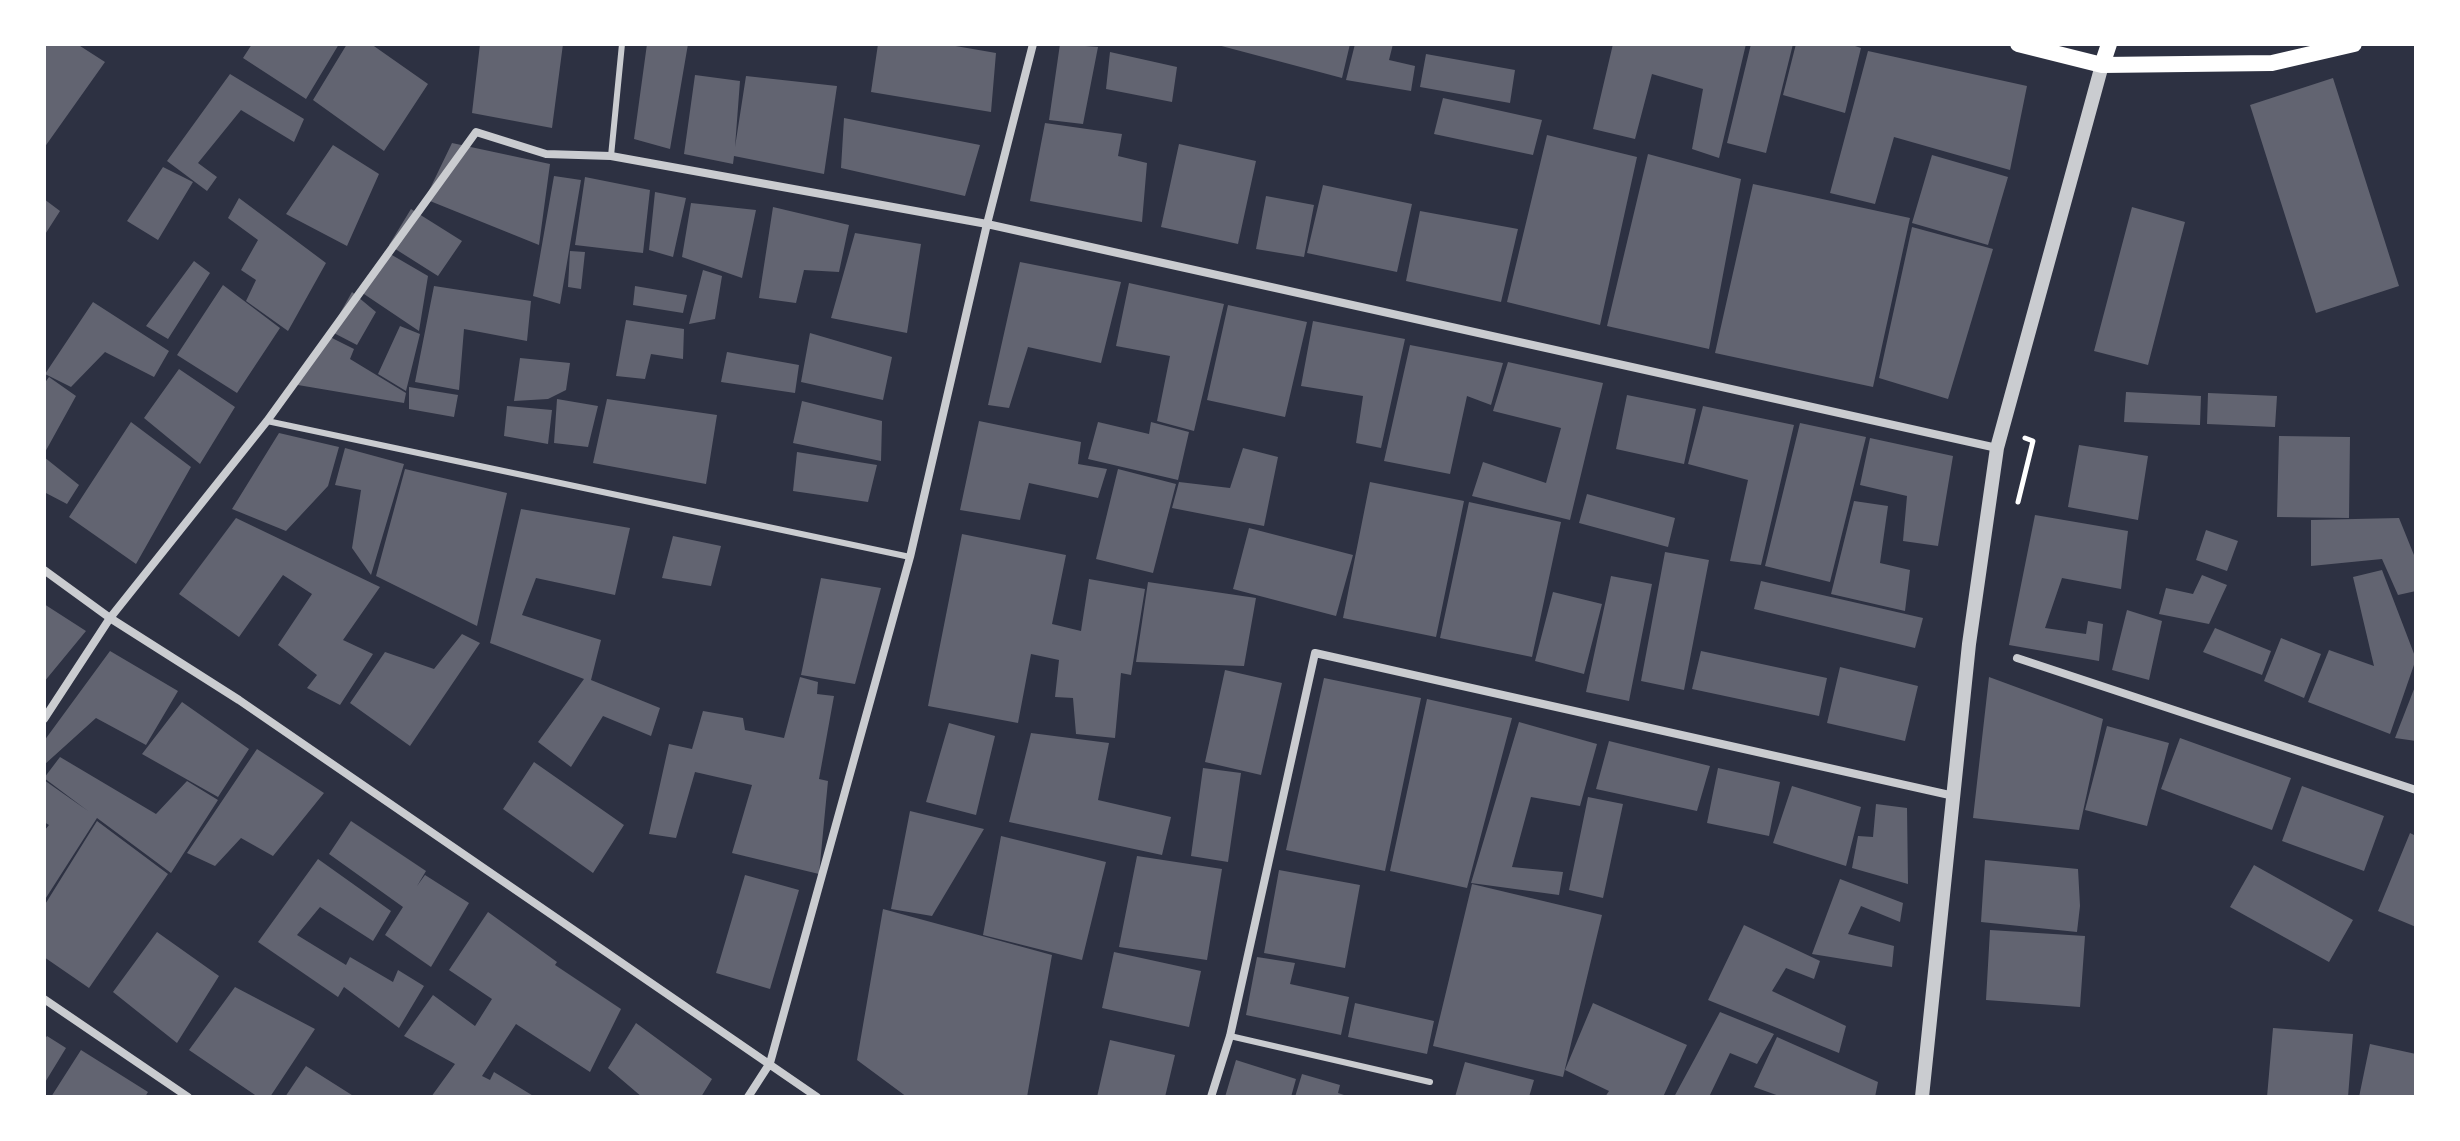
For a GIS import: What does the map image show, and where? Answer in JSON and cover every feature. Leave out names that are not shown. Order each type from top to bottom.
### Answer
[{"type":"main road","points":[[2018,44],[2102,65],[2272,63],[2354,44]]},
{"type":"main road","points":[[2102,65],[2109,44]]},
{"type":"street","points":[[748,1097],[770,1063],[910,557],[987,224],[1033,44]]},
{"type":"street","points":[[1922,1097],[1969,644],[1997,448],[2102,65]]},
{"type":"street","points":[[44,719],[110,618],[267,421],[476,132],[546,154],[611,156],[987,224],[1997,448]]},
{"type":"street","points":[[44,570],[110,618],[239,700],[817,1097]]},
{"type":"street","points":[[1211,1097],[1230,1036],[1315,653],[1955,797]]},
{"type":"street","points":[[2017,658],[2416,790]]},
{"type":"street","points":[[44,999],[188,1097]]},
{"type":"lane","points":[[611,156],[622,44]]},
{"type":"lane","points":[[267,421],[910,557]]},
{"type":"lane","points":[[1230,1036],[1430,1082]]},
{"type":"building","points":[[44,44],[77,44],[105,62],[44,148]]},
{"type":"building","points":[[252,44],[339,44],[306,99],[243,58]]},
{"type":"building","points":[[347,44],[371,44],[428,84],[384,151],[313,100]]},
{"type":"building","points":[[480,44],[563,44],[552,128],[472,113]]},
{"type":"building","points":[[647,44],[688,44],[670,149],[634,139]]},
{"type":"building","points":[[878,44],[944,44],[996,53],[991,112],[871,92]]},
{"type":"building","points":[[1060,44],[1098,47],[1083,124],[1049,120]]},
{"type":"building","points":[[1214,44],[1350,44],[1342,78]]},
{"type":"building","points":[[1355,44],[1393,44],[1389,60],[1415,66],[1411,91],[1346,80]]},
{"type":"building","points":[[1613,44],[1746,44],[1719,158],[1692,149],[1703,89],[1652,74],[1635,139],[1593,129]]},
{"type":"building","points":[[1751,44],[1793,44],[1766,153],[1727,143]]},
{"type":"building","points":[[1796,44],[1849,44],[1861,48],[1845,113],[1783,95]]},
{"type":"building","points":[[1868,51],[2027,86],[2010,170],[1894,137],[1875,204],[1830,193]]},
{"type":"building","points":[[1110,52],[1177,67],[1172,102],[1106,89]]},
{"type":"building","points":[[1426,54],[1515,70],[1510,103],[1420,87]]},
{"type":"building","points":[[230,74],[304,119],[294,142],[241,110],[198,163],[217,177],[207,191],[167,161]]},
{"type":"building","points":[[695,75],[740,81],[735,147],[746,76],[837,86],[824,174],[734,156],[733,164],[684,154]]},
{"type":"building","points":[[2333,78],[2399,286],[2316,313],[2250,105]]},
{"type":"building","points":[[1443,98],[1542,120],[1533,155],[1434,134]]},
{"type":"building","points":[[844,118],[980,145],[965,196],[841,168]]},
{"type":"building","points":[[1045,123],[1122,134],[1118,156],[1147,163],[1142,222],[1030,201]]},
{"type":"building","points":[[1547,135],[1637,157],[1600,325],[1507,302]]},
{"type":"building","points":[[452,143],[550,164],[539,245],[425,199]]},
{"type":"building","points":[[1179,144],[1256,161],[1238,244],[1161,227]]},
{"type":"building","points":[[333,145],[379,174],[347,246],[286,214]]},
{"type":"building","points":[[1648,154],[1741,179],[1709,349],[1607,326]]},
{"type":"building","points":[[1932,155],[2008,177],[1988,245],[1912,223]]},
{"type":"building","points":[[163,167],[193,182],[158,240],[127,221]]},
{"type":"building","points":[[554,176],[581,180],[560,304],[533,296]]},
{"type":"building","points":[[585,177],[650,190],[643,253],[575,245]]},
{"type":"building","points":[[1753,184],[1910,218],[1873,387],[1715,353]]},
{"type":"building","points":[[1323,185],[1412,204],[1397,272],[1307,253]]},
{"type":"building","points":[[655,192],[686,198],[673,257],[649,250]]},
{"type":"building","points":[[1266,196],[1314,205],[1304,257],[1256,249]]},
{"type":"building","points":[[239,198],[326,263],[288,331],[246,301],[256,280],[241,270],[258,240],[228,218]]},
{"type":"building","points":[[44,199],[60,211],[44,236]]},
{"type":"building","points":[[691,203],[756,210],[742,278],[682,257]]},
{"type":"building","points":[[773,207],[849,225],[839,272],[804,270],[796,303],[759,298]]},
{"type":"building","points":[[2132,207],[2185,222],[2148,365],[2094,351]]},
{"type":"building","points":[[411,209],[462,241],[438,276],[389,245]]},
{"type":"building","points":[[1420,211],[1518,229],[1501,302],[1406,281]]},
{"type":"building","points":[[1912,227],[1993,249],[1948,399],[1879,378]]},
{"type":"building","points":[[855,233],[921,244],[907,333],[831,318]]},
{"type":"building","points":[[385,251],[428,276],[419,331],[361,292]]},
{"type":"building","points":[[570,251],[585,252],[581,289],[568,287]]},
{"type":"building","points":[[194,261],[210,273],[168,339],[146,326]]},
{"type":"building","points":[[1020,262],[1121,282],[1101,363],[1028,347],[1009,408],[988,405]]},
{"type":"building","points":[[703,270],[722,276],[715,319],[689,324]]},
{"type":"building","points":[[1129,283],[1224,304],[1194,431],[1157,421],[1170,356],[1116,346]]},
{"type":"building","points":[[223,285],[280,328],[237,393],[177,355]]},
{"type":"building","points":[[434,286],[531,301],[527,341],[464,329],[459,390],[415,382]]},
{"type":"building","points":[[635,286],[687,295],[683,313],[633,305]]},
{"type":"building","points":[[352,292],[376,312],[357,345],[330,331]]},
{"type":"building","points":[[93,302],[169,351],[154,377],[105,352],[71,387],[45,374]]},
{"type":"building","points":[[1228,305],[1307,322],[1285,417],[1207,400]]},
{"type":"building","points":[[626,320],[684,329],[683,359],[651,354],[645,379],[616,376]]},
{"type":"building","points":[[1313,321],[1405,339],[1381,448],[1356,443],[1363,396],[1301,386]]},
{"type":"building","points":[[400,326],[420,334],[406,391],[378,374]]},
{"type":"building","points":[[810,333],[892,357],[883,400],[801,382]]},
{"type":"building","points":[[326,335],[354,349],[350,359],[406,393],[404,403],[292,384]]},
{"type":"building","points":[[1410,345],[1503,363],[1491,405],[1467,396],[1450,474],[1384,461]]},
{"type":"building","points":[[727,352],[799,365],[795,393],[721,382]]},
{"type":"building","points":[[520,358],[570,363],[566,390],[548,399],[514,401]]},
{"type":"building","points":[[1508,362],[1603,383],[1570,520],[1472,496],[1483,462],[1546,483],[1561,428],[1493,411]]},
{"type":"building","points":[[179,369],[235,407],[200,464],[144,418]]},
{"type":"building","points":[[49,377],[76,396],[44,454],[44,384]]},
{"type":"building","points":[[409,387],[458,395],[454,417],[409,409]]},
{"type":"building","points":[[2126,392],[2201,396],[2200,425],[2124,422]]},
{"type":"building","points":[[2208,393],[2277,396],[2275,427],[2207,424]]},
{"type":"building","points":[[1627,395],[1696,409],[1684,464],[1616,449]]},
{"type":"building","points":[[557,399],[598,406],[588,447],[554,443]]},
{"type":"building","points":[[607,399],[717,415],[706,484],[593,463]]},
{"type":"building","points":[[802,401],[882,421],[881,461],[793,443]]},
{"type":"building","points":[[507,406],[552,410],[548,444],[504,436]]},
{"type":"building","points":[[1703,406],[1794,425],[1761,565],[1730,561],[1748,480],[1688,464]]},
{"type":"building","points":[[979,421],[1081,442],[1078,464],[1107,469],[1098,498],[1029,483],[1020,520],[960,510]]},
{"type":"building","points":[[131,422],[191,467],[136,564],[69,517]]},
{"type":"building","points":[[1098,422],[1149,434],[1151,422],[1189,432],[1178,480],[1088,459]]},
{"type":"building","points":[[1800,423],[1866,437],[1830,582],[1765,566]]},
{"type":"building","points":[[279,433],[339,447],[328,486],[286,531],[232,509]]},
{"type":"building","points":[[2279,436],[2350,437],[2349,518],[2277,517]]},
{"type":"building","points":[[1870,438],[1953,456],[1938,546],[1903,541],[1907,496],[1860,485]]},
{"type":"building","points":[[2079,445],[2148,456],[2138,520],[2068,507]]},
{"type":"building","points":[[345,448],[404,464],[371,575],[352,548],[361,490],[335,485]]},
{"type":"building","points":[[1243,448],[1278,457],[1264,526],[1172,508],[1179,482],[1230,488]]},
{"type":"building","points":[[797,452],[877,465],[868,502],[793,491]]},
{"type":"building","points":[[44,457],[79,485],[67,504],[44,492]]},
{"type":"building","points":[[405,469],[507,493],[477,626],[376,576]]},
{"type":"building","points":[[1118,469],[1176,484],[1153,573],[1096,559]]},
{"type":"building","points":[[1370,482],[1464,501],[1436,637],[1343,618]]},
{"type":"building","points":[[1587,494],[1675,518],[1668,547],[1579,523]]},
{"type":"building","points":[[1854,501],[1888,506],[1880,563],[1910,570],[1905,611],[1831,594]]},
{"type":"building","points":[[1469,502],[1561,522],[1532,657],[1440,638]]},
{"type":"building","points":[[521,509],[630,528],[615,595],[536,578],[522,615],[601,640],[591,680],[660,708],[651,736],[603,716],[571,767],[538,742],[584,679],[490,643]]},
{"type":"building","points":[[2035,515],[2128,531],[2121,589],[2062,578],[2045,628],[2086,634],[2088,621],[2103,624],[2099,661],[2009,645]]},
{"type":"building","points":[[236,518],[380,587],[343,640],[373,654],[340,705],[307,688],[317,675],[278,645],[312,594],[283,575],[239,637],[179,594]]},
{"type":"building","points":[[2399,518],[2416,560],[2416,591],[2398,595],[2382,559],[2311,566],[2311,520]]},
{"type":"building","points":[[1249,528],[1353,555],[1336,616],[1233,589]]},
{"type":"building","points":[[2206,530],[2238,541],[2227,571],[2196,560]]},
{"type":"building","points":[[962,534],[1066,555],[1052,624],[1081,631],[1089,579],[1145,589],[1131,675],[1121,673],[1115,738],[1076,734],[1073,698],[1055,697],[1059,660],[1031,654],[1018,723],[928,706]]},
{"type":"building","points":[[673,536],[721,546],[711,586],[662,578]]},
{"type":"building","points":[[1665,552],[1709,560],[1684,690],[1641,681]]},
{"type":"building","points":[[2382,570],[2416,659],[2390,734],[2308,702],[2329,650],[2374,666],[2353,577]]},
{"type":"building","points":[[2202,575],[2227,585],[2209,624],[2159,614],[2166,588],[2193,594]]},
{"type":"building","points":[[1611,576],[1652,584],[1629,701],[1586,692]]},
{"type":"building","points":[[821,578],[881,588],[855,684],[801,675]]},
{"type":"building","points":[[1761,581],[1923,618],[1915,648],[1754,609]]},
{"type":"building","points":[[1148,582],[1256,598],[1244,666],[1136,662]]},
{"type":"building","points":[[1553,592],[1602,604],[1584,674],[1535,661]]},
{"type":"building","points":[[44,604],[86,631],[44,682]]},
{"type":"building","points":[[2127,610],[2162,621],[2149,680],[2112,670]]},
{"type":"building","points":[[2215,628],[2271,651],[2262,675],[2203,652]]},
{"type":"building","points":[[462,634],[480,643],[410,746],[350,703],[385,652],[434,669]]},
{"type":"building","points":[[2281,638],[2321,654],[2304,698],[2264,681]]},
{"type":"building","points":[[110,651],[178,691],[146,745],[96,718],[44,765],[44,741]]},
{"type":"building","points":[[1701,651],[1827,678],[1819,716],[1692,689]]},
{"type":"building","points":[[1840,667],[1918,686],[1905,741],[1827,723]]},
{"type":"building","points":[[1225,670],[1282,683],[1261,775],[1205,762]]},
{"type":"building","points":[[800,677],[818,682],[817,694],[834,696],[819,779],[828,781],[819,874],[732,853],[752,785],[695,772],[676,838],[649,834],[669,744],[692,749],[703,711],[743,718],[745,730],[784,738]]},
{"type":"building","points":[[1989,677],[2103,719],[2079,830],[1973,818]]},
{"type":"building","points":[[1324,678],[1421,698],[1385,871],[1286,850]]},
{"type":"building","points":[[2416,684],[2416,741],[2395,738]]},
{"type":"building","points":[[1427,699],[1512,718],[1467,888],[1390,871]]},
{"type":"building","points":[[182,702],[249,749],[218,797],[142,754]]},
{"type":"building","points":[[1519,722],[1597,744],[1580,806],[1531,797],[1512,867],[1563,872],[1559,895],[1471,883]]},
{"type":"building","points":[[949,723],[995,736],[976,815],[926,802]]},
{"type":"building","points":[[2107,726],[2169,743],[2147,826],[2085,810]]},
{"type":"building","points":[[1031,733],[1109,743],[1098,800],[1171,817],[1162,855],[1009,822]]},
{"type":"building","points":[[2180,738],[2291,778],[2272,830],[2161,789]]},
{"type":"building","points":[[1609,741],[1710,766],[1697,811],[1596,789]]},
{"type":"building","points":[[257,749],[324,793],[273,856],[241,838],[215,866],[187,853]]},
{"type":"building","points":[[60,757],[156,814],[187,781],[218,800],[171,873],[97,818],[44,901],[44,831],[49,825],[44,822],[44,780],[88,811],[44,778]]},
{"type":"building","points":[[534,762],[624,825],[593,873],[503,809]]},
{"type":"building","points":[[1203,768],[1241,773],[1228,862],[1191,856]]},
{"type":"building","points":[[1718,768],[1780,782],[1769,836],[1707,823]]},
{"type":"building","points":[[1792,786],[1861,807],[1846,866],[1773,843]]},
{"type":"building","points":[[2302,786],[2384,816],[2364,871],[2282,841]]},
{"type":"building","points":[[1588,797],[1623,804],[1603,898],[1569,890]]},
{"type":"building","points":[[1876,804],[1907,808],[1908,884],[1852,868],[1858,836],[1873,837]]},
{"type":"building","points":[[910,811],[984,829],[932,916],[891,909]]},
{"type":"building","points":[[97,821],[168,874],[89,988],[44,957],[44,906]]},
{"type":"building","points":[[351,821],[426,871],[417,886],[425,875],[469,903],[431,967],[385,935],[403,907],[329,854]]},
{"type":"building","points":[[2410,833],[2416,836],[2416,927],[2378,911]]},
{"type":"building","points":[[1001,836],[1106,862],[1082,960],[983,935]]},
{"type":"building","points":[[1137,856],[1222,869],[1207,960],[1119,947]]},
{"type":"building","points":[[318,859],[391,911],[373,941],[320,907],[297,935],[346,965],[350,957],[393,982],[398,970],[424,986],[399,1028],[344,987],[338,997],[258,942]]},
{"type":"building","points":[[1985,860],[2078,869],[2080,906],[2077,932],[1981,922]]},
{"type":"building","points":[[2254,865],[2353,920],[2329,962],[2230,907]]},
{"type":"building","points":[[1279,870],[1360,885],[1345,968],[1264,953]]},
{"type":"building","points":[[745,875],[799,890],[770,989],[716,973]]},
{"type":"building","points":[[1840,879],[1903,903],[1900,922],[1861,906],[1848,934],[1894,946],[1892,967],[1812,954]]},
{"type":"building","points":[[1472,884],[1602,915],[1563,1077],[1433,1046]]},
{"type":"building","points":[[883,909],[1052,955],[1027,1097],[907,1097],[857,1060]]},
{"type":"building","points":[[488,912],[557,962],[555,965],[621,1009],[590,1072],[516,1024],[482,1076],[490,1080],[494,1072],[535,1097],[431,1097],[455,1064],[404,1036],[433,995],[475,1026],[492,999],[449,970]]},
{"type":"building","points":[[1744,925],[1820,961],[1814,979],[1786,968],[1772,991],[1846,1026],[1839,1053],[1708,1000]]},
{"type":"building","points":[[1990,930],[2085,936],[2080,1007],[1986,1000]]},
{"type":"building","points":[[157,932],[219,976],[177,1043],[113,992]]},
{"type":"building","points":[[1114,952],[1201,971],[1189,1027],[1102,1008]]},
{"type":"building","points":[[1257,957],[1295,963],[1290,984],[1349,997],[1341,1035],[1246,1015]]},
{"type":"building","points":[[235,987],[315,1029],[270,1097],[258,1097],[189,1050]]},
{"type":"building","points":[[1355,1003],[1434,1021],[1427,1054],[1348,1037]]},
{"type":"building","points":[[1593,1003],[1687,1045],[1663,1097],[1605,1097],[1609,1091],[1565,1070]]},
{"type":"building","points":[[1720,1012],[1774,1034],[1757,1064],[1730,1053],[1709,1097],[1674,1097]]},
{"type":"building","points":[[636,1023],[712,1079],[701,1097],[642,1097],[608,1068]]},
{"type":"building","points":[[2273,1028],[2353,1034],[2348,1097],[2267,1097]]},
{"type":"building","points":[[47,1036],[66,1048],[44,1084],[44,1040]]},
{"type":"building","points":[[1777,1037],[1878,1082],[1875,1097],[1782,1097],[1754,1087]]},
{"type":"building","points":[[1110,1040],[1175,1055],[1165,1097],[1097,1097]]},
{"type":"building","points":[[2370,1044],[2416,1054],[2415,1097],[2359,1097]]},
{"type":"building","points":[[81,1050],[148,1092],[145,1097],[51,1097]]},
{"type":"building","points":[[1236,1060],[1296,1079],[1291,1097],[1225,1097]]},
{"type":"building","points":[[1465,1062],[1534,1080],[1529,1097],[1455,1097]]},
{"type":"building","points":[[306,1066],[355,1097],[285,1097]]},
{"type":"building","points":[[1302,1074],[1340,1085],[1338,1093],[1350,1097],[1295,1097]]}]
